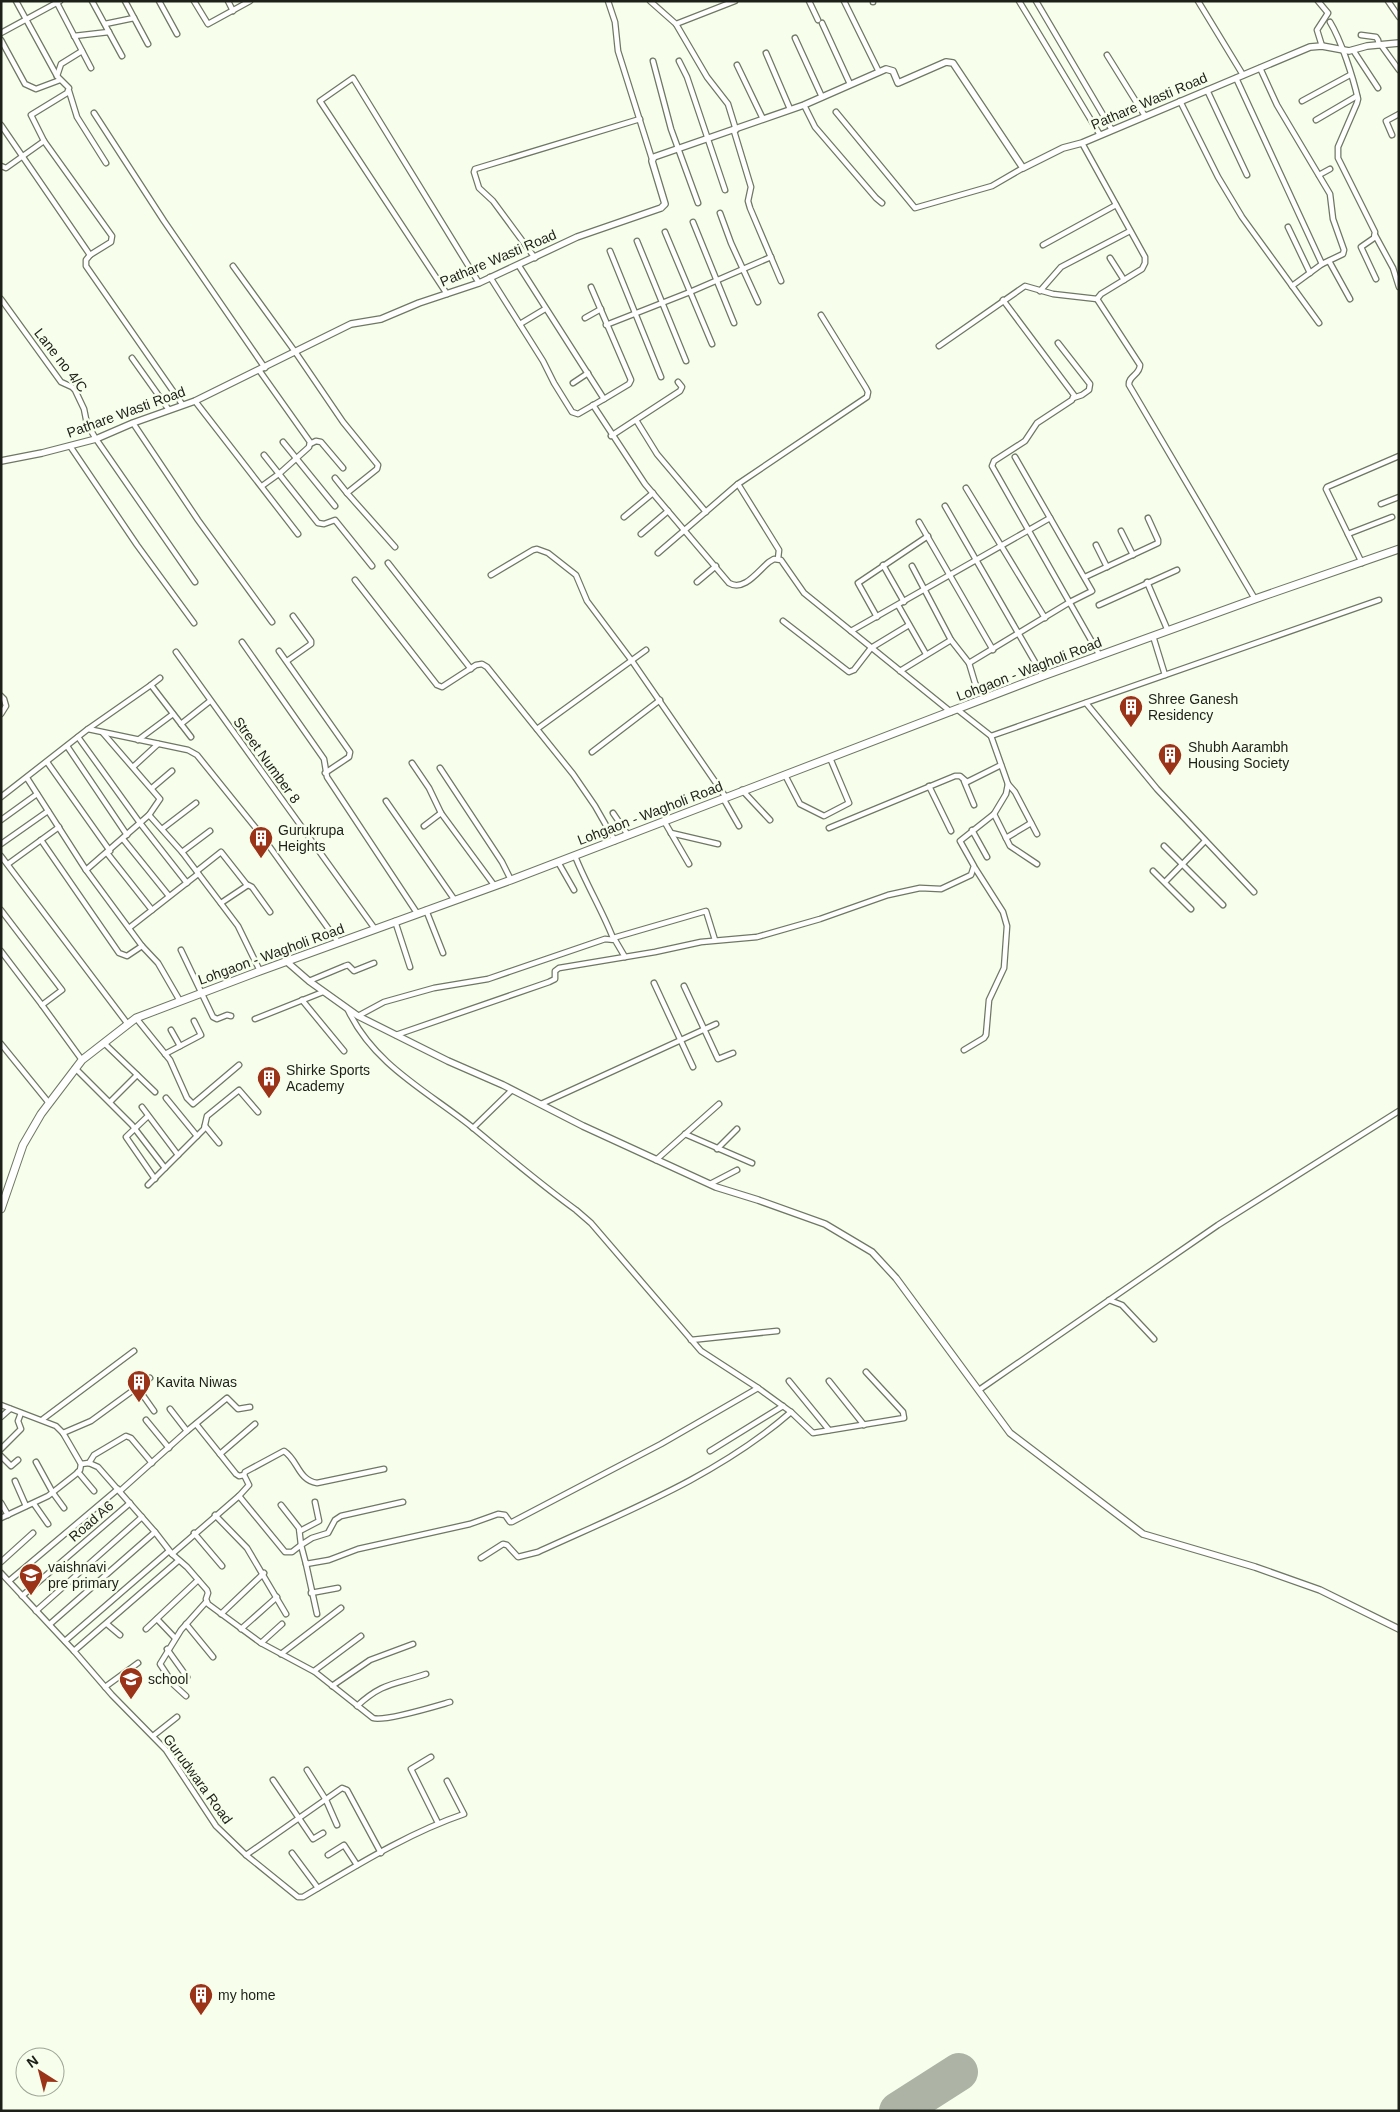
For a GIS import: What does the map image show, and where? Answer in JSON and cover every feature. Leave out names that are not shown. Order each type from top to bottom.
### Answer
[{"type":"main road","name":"Lohgaon - Wagholi Road","points":[[1,1209],[24,1145],[48,1103],[82,1060],[136,1018],[260,970],[615,841],[742,790],[1043,676],[1256,598],[1399,549]]},
{"type":"street","points":[[16,1],[58,78],[67,85],[77,116],[106,163]]},
{"type":"street","points":[[92,1],[122,56]]},
{"type":"street","points":[[125,1],[148,44]]},
{"type":"street","points":[[159,1],[177,34]]},
{"type":"street","points":[[194,1],[208,24],[250,1]]},
{"type":"street","points":[[228,1],[233,11]]},
{"type":"street","points":[[608,1],[615,22],[618,51],[652,159],[804,105],[878,72],[890,69],[896,81],[900,83],[950,61],[1023,168]]},
{"type":"street","points":[[650,1],[676,24],[707,77],[728,104],[751,187],[748,204],[781,281]]},
{"type":"street","points":[[676,24],[735,1]]},
{"type":"street","points":[[809,1],[850,84]]},
{"type":"street","points":[[844,1],[878,72]]},
{"type":"street","points":[[1019,1],[1100,135]]},
{"type":"street","points":[[1036,1],[1112,130]]},
{"type":"street","points":[[1198,1],[1243,75]]},
{"type":"street","points":[[1318,1],[1328,13],[1317,30],[1322,46]]},
{"type":"street","points":[[1388,1],[1399,18]]},
{"type":"street","points":[[1,33],[58,2],[91,68]]},
{"type":"street","points":[[104,24],[134,18]]},
{"type":"street","points":[[1330,22],[1340,38],[1341,50],[1357,96],[1357,103],[1338,147],[1338,158],[1393,268],[1399,287]]},
{"type":"street","points":[[74,36],[109,32]]},
{"type":"street","points":[[1361,35],[1376,37],[1399,70]]},
{"type":"street","points":[[795,38],[822,97]]},
{"type":"street","points":[[1,40],[25,84],[36,89],[58,78]]},
{"type":"street","name":"Pathare Wasti Road","points":[[836,112],[915,208],[992,186],[1063,148],[1082,143],[1310,47],[1322,46],[1341,50],[1353,50],[1399,43]]},
{"type":"street","points":[[1353,50],[1378,88]]},
{"type":"street","points":[[58,78],[61,64],[82,51]]},
{"type":"street","points":[[766,53],[790,109]]},
{"type":"street","points":[[1107,55],[1145,116]]},
{"type":"street","points":[[653,61],[671,129],[698,203]]},
{"type":"street","points":[[679,61],[687,77],[725,190]]},
{"type":"street","points":[[737,65],[763,119]]},
{"type":"street","points":[[1260,68],[1277,105],[1330,194],[1333,219],[1344,252],[1322,264],[1292,286]]},
{"type":"street","points":[[1302,101],[1350,76]]},
{"type":"street","points":[[447,294],[320,101],[353,78],[479,283]]},
{"type":"street","points":[[1236,78],[1322,264]]},
{"type":"street","points":[[1207,90],[1247,175]]},
{"type":"street","points":[[69,91],[31,115],[44,141],[112,236],[111,242],[90,255],[86,260],[86,266],[182,404]]},
{"type":"street","points":[[1316,120],[1357,96]]},
{"type":"street","points":[[1180,102],[1218,177],[1242,217],[1319,323]]},
{"type":"street","points":[[804,105],[815,127],[876,198],[882,202]]},
{"type":"street","points":[[94,113],[164,221],[265,368]]},
{"type":"street","points":[[1392,135],[1386,121],[1399,114]]},
{"type":"street","points":[[535,258],[493,202],[479,188],[474,172],[475,169],[640,119]]},
{"type":"street","points":[[1,125],[21,157],[90,255]]},
{"type":"street","points":[[1,166],[6,168],[44,141]]},
{"type":"street","points":[[1082,143],[1145,262],[1142,269],[1101,294],[1097,299]]},
{"type":"street","name":"Pathare Wasti Road","points":[[1,462],[96,439],[133,422],[195,401],[296,353],[351,324],[381,319],[419,303],[479,283],[519,266],[577,237],[664,206],[664,198],[652,159]]},
{"type":"street","points":[[1319,175],[1330,169]]},
{"type":"street","points":[[1043,245],[1116,205]]},
{"type":"street","points":[[720,214],[758,302]]},
{"type":"street","points":[[693,222],[734,323]]},
{"type":"street","points":[[1288,227],[1310,273]]},
{"type":"street","points":[[1040,291],[1061,267],[1130,231]]},
{"type":"street","points":[[666,232],[712,344]]},
{"type":"street","points":[[1375,235],[1361,247],[1376,279]]},
{"type":"street","points":[[637,241],[686,361]]},
{"type":"street","points":[[610,251],[661,377]]},
{"type":"street","points":[[606,325],[637,314],[661,302],[690,292],[771,257]]},
{"type":"street","points":[[1110,258],[1124,280]]},
{"type":"street","points":[[1329,261],[1350,299]]},
{"type":"street","points":[[233,266],[343,422],[378,465],[377,469],[347,493]]},
{"type":"street","points":[[519,266],[604,399]]},
{"type":"street","points":[[490,277],[574,414],[578,414],[593,406],[631,382],[591,287]]},
{"type":"street","points":[[939,346],[1025,286],[1069,297],[1097,299]]},
{"type":"street","name":"Lane no 4/C","points":[[1,299],[61,382],[72,386],[84,409],[87,424],[96,439],[195,582]]},
{"type":"street","points":[[1097,299],[1140,365],[1139,371],[1130,379],[1129,385],[1256,598]]},
{"type":"street","points":[[1003,300],[1072,393],[1073,398]]},
{"type":"street","points":[[520,324],[545,309]]},
{"type":"street","points":[[585,318],[601,309]]},
{"type":"street","points":[[658,552],[738,484],[867,397],[866,388],[821,315]]},
{"type":"street","points":[[1058,343],[1090,384],[1089,390],[1073,398],[1037,423],[1025,441],[992,464],[994,471],[1100,656]]},
{"type":"street","points":[[132,358],[169,410]]},
{"type":"street","points":[[259,370],[309,439],[310,444]]},
{"type":"street","points":[[573,383],[588,373]]},
{"type":"street","points":[[611,436],[680,391],[682,387],[678,382]]},
{"type":"street","points":[[195,401],[298,534]]},
{"type":"street","points":[[593,406],[611,436],[653,493],[729,583],[738,586],[769,562],[778,559]]},
{"type":"street","points":[[636,420],[658,454],[706,512]]},
{"type":"street","points":[[133,422],[198,520],[272,622]]},
{"type":"street","points":[[262,486],[280,473],[310,444],[316,441],[321,442],[343,468]]},
{"type":"street","points":[[284,442],[335,506]]},
{"type":"street","points":[[70,446],[137,545],[194,623]]},
{"type":"street","points":[[264,455],[318,523],[324,524],[333,519],[336,520],[372,566]]},
{"type":"street","points":[[1362,563],[1326,492],[1327,487],[1399,456]]},
{"type":"street","points":[[969,663],[1070,602],[1092,591],[1015,457]]},
{"type":"street","points":[[334,478],[395,548]]},
{"type":"street","points":[[738,484],[779,550],[778,559]]},
{"type":"street","points":[[966,488],[1044,618]]},
{"type":"street","points":[[624,517],[653,493]]},
{"type":"street","points":[[1381,504],[1399,496]]},
{"type":"street","points":[[945,506],[1043,676]]},
{"type":"street","points":[[641,534],[668,511]]},
{"type":"street","points":[[1348,534],[1392,516]]},
{"type":"street","points":[[852,631],[1050,518]]},
{"type":"street","points":[[1085,577],[1158,542],[1148,518]]},
{"type":"street","points":[[919,522],[993,650]]},
{"type":"street","points":[[1121,531],[1133,555]]},
{"type":"street","points":[[878,617],[858,584],[883,565],[928,536]]},
{"type":"street","points":[[1096,545],[1107,567]]},
{"type":"street","points":[[491,575],[533,550],[548,553],[576,574],[587,601],[660,700],[724,797],[739,826]]},
{"type":"street","points":[[778,559],[783,563],[804,593],[871,648],[954,711],[991,736],[1008,784],[1016,792],[1037,834]]},
{"type":"street","points":[[388,563],[471,669]]},
{"type":"street","points":[[883,565],[904,602]]},
{"type":"street","points":[[697,582],[716,566]]},
{"type":"street","points":[[912,566],[951,640],[969,663],[975,683],[985,699]]},
{"type":"street","points":[[1099,605],[1147,582],[1178,570]]},
{"type":"street","points":[[355,580],[437,685],[442,687],[479,664],[485,665],[584,790],[615,841]]},
{"type":"street","points":[[1147,582],[1168,631]]},
{"type":"street","points":[[991,736],[1379,600]]},
{"type":"street","points":[[898,605],[926,654]]},
{"type":"street","points":[[287,661],[311,644],[311,641],[293,616]]},
{"type":"street","points":[[783,621],[847,671],[854,670],[871,648],[909,625]]},
{"type":"street","points":[[1153,636],[1165,675]]},
{"type":"street","points":[[900,670],[951,640]]},
{"type":"street","points":[[242,642],[324,759],[325,774],[417,913]]},
{"type":"street","points":[[536,729],[646,650]]},
{"type":"street","points":[[279,651],[350,752],[349,757],[325,774]]},
{"type":"street","name":"Street Number 8","points":[[176,652],[375,929]]},
{"type":"street","points":[[1,797],[78,737],[160,678]]},
{"type":"street","points":[[151,684],[191,737]]},
{"type":"street","points":[[1,696],[6,702],[1,714]]},
{"type":"street","points":[[592,752],[660,700]]},
{"type":"street","points":[[181,724],[210,701]]},
{"type":"street","points":[[1086,703],[1157,789],[1254,892]]},
{"type":"street","points":[[138,740],[173,714]]},
{"type":"street","points":[[88,730],[188,750],[197,755],[260,832],[338,942]]},
{"type":"street","points":[[86,870],[150,815],[160,799],[103,732]]},
{"type":"street","points":[[78,737],[140,823],[187,883]]},
{"type":"street","points":[[133,767],[158,744]]},
{"type":"street","points":[[67,746],[127,835]]},
{"type":"street","points":[[785,775],[800,804],[824,816],[849,803],[830,758]]},
{"type":"street","points":[[47,762],[109,852],[152,910]]},
{"type":"street","points":[[412,763],[429,788],[441,813],[494,885]]},
{"type":"street","points":[[964,781],[970,781],[1001,765]]},
{"type":"street","points":[[440,768],[502,862],[511,880]]},
{"type":"street","points":[[152,788],[172,771]]},
{"type":"street","points":[[829,828],[958,775],[964,781],[974,805]]},
{"type":"street","points":[[27,778],[86,870],[142,946],[158,963],[180,1001]]},
{"type":"street","points":[[964,1050],[984,1038],[986,1034],[989,1000],[1004,968],[1007,926],[1003,912],[960,843],[961,839],[994,814],[1005,798],[1008,784]]},
{"type":"street","points":[[929,786],[951,831]]},
{"type":"street","points":[[742,790],[770,820]]},
{"type":"street","points":[[1,820],[37,794]]},
{"type":"street","points":[[386,801],[454,899]]},
{"type":"street","points":[[162,829],[196,803]]},
{"type":"street","points":[[1,844],[48,811]]},
{"type":"street","points":[[424,826],[441,813]]},
{"type":"street","points":[[613,814],[628,835]]},
{"type":"street","points":[[994,814],[1013,848],[1037,864]]},
{"type":"street","points":[[150,815],[198,872],[238,926],[260,970]]},
{"type":"street","points":[[664,821],[689,864]]},
{"type":"street","points":[[1006,838],[1031,823]]},
{"type":"street","points":[[8,864],[59,827]]},
{"type":"street","points":[[972,830],[987,856]]},
{"type":"street","points":[[182,852],[210,831]]},
{"type":"street","points":[[671,832],[718,844]]},
{"type":"street","points":[[123,839],[169,896]]},
{"type":"street","points":[[41,840],[119,953],[124,957],[142,946]]},
{"type":"street","points":[[1165,882],[1205,842]]},
{"type":"street","points":[[1164,846],[1223,905]]},
{"type":"street","points":[[129,928],[187,883],[221,852],[247,885],[252,886],[270,912]]},
{"type":"street","points":[[1,856],[127,1024]]},
{"type":"street","points":[[574,856],[613,938],[625,957]]},
{"type":"street","points":[[558,862],[574,890]]},
{"type":"street","points":[[396,1035],[553,980],[559,968],[576,963],[625,957],[714,940],[757,937],[820,919],[888,895],[920,888],[941,889],[971,875],[975,868]]},
{"type":"street","points":[[1153,870],[1191,909]]},
{"type":"street","points":[[221,904],[247,885]]},
{"type":"street","points":[[1,910],[62,990],[42,1005]]},
{"type":"street","points":[[426,910],[444,953]]},
{"type":"street","points":[[358,1016],[384,1002],[434,988],[488,979],[605,939],[706,911],[714,940]]},
{"type":"street","points":[[396,921],[410,967]]},
{"type":"street","points":[[1,950],[82,1060]]},
{"type":"street","points":[[181,950],[215,1019],[227,1015],[231,1016]]},
{"type":"street","points":[[286,961],[348,1010],[396,1035],[710,1184],[825,1224],[872,1252],[896,1278],[1010,1433],[1143,1534],[1255,1567],[1320,1590],[1399,1629]]},
{"type":"street","points":[[309,981],[348,965],[354,971],[374,963]]},
{"type":"street","points":[[654,983],[693,1067]]},
{"type":"street","points":[[684,986],[718,1059],[733,1052]]},
{"type":"street","points":[[255,1019],[323,992]]},
{"type":"street","points":[[302,1000],[344,1051]]},
{"type":"street","points":[[348,1010],[356,1026],[380,1056],[412,1084],[473,1128],[586,1219],[705,1354],[783,1406],[814,1433],[902,1419],[905,1416],[866,1372]]},
{"type":"street","points":[[136,1018],[173,1064],[187,1098],[192,1104],[239,1065]]},
{"type":"street","points":[[165,1054],[201,1035],[194,1021]]},
{"type":"street","points":[[541,1104],[716,1024]]},
{"type":"street","points":[[171,1030],[180,1046]]},
{"type":"street","points":[[104,1042],[154,1092]]},
{"type":"street","points":[[1,1044],[48,1103]]},
{"type":"street","points":[[75,1068],[135,1128],[166,1168]]},
{"type":"street","points":[[110,1102],[137,1075]]},
{"type":"street","points":[[148,1185],[197,1136],[205,1126],[207,1116],[239,1090],[258,1112]]},
{"type":"street","points":[[473,1128],[512,1090]]},
{"type":"street","points":[[166,1098],[197,1136]]},
{"type":"street","points":[[656,1160],[719,1104]]},
{"type":"street","points":[[142,1107],[178,1155]]},
{"type":"street","points":[[978,1390],[1218,1225],[1399,1111]]},
{"type":"street","points":[[148,1116],[126,1137],[155,1179]]},
{"type":"street","points":[[205,1126],[219,1143]]},
{"type":"street","points":[[717,1149],[737,1129]]},
{"type":"street","points":[[685,1134],[752,1163]]},
{"type":"street","points":[[710,1184],[737,1170]]},
{"type":"street","points":[[1109,1300],[1122,1305],[1154,1339]]},
{"type":"street","points":[[691,1340],[777,1331]]},
{"type":"street","points":[[43,1419],[134,1352]]},
{"type":"street","points":[[64,1433],[91,1421],[150,1378]]},
{"type":"street","points":[[789,1382],[830,1430]]},
{"type":"street","points":[[829,1382],[864,1425]]},
{"type":"street","points":[[137,1388],[154,1411]]},
{"type":"street","points":[[306,1564],[329,1560],[358,1549],[470,1524],[498,1514],[505,1515],[512,1522],[661,1444],[758,1388]]},
{"type":"street","points":[[9,1581],[152,1463],[227,1398],[238,1409],[250,1407]]},
{"type":"street","points":[[1,1405],[43,1419],[56,1426],[64,1433],[81,1464],[78,1472],[53,1493],[34,1504],[1,1518]]},
{"type":"street","points":[[710,1451],[783,1406]]},
{"type":"street","points":[[1,1417],[10,1409]]},
{"type":"street","points":[[170,1410],[187,1431]]},
{"type":"street","points":[[481,1558],[503,1544],[507,1545],[518,1556],[538,1552],[666,1494],[763,1436],[790,1412]]},
{"type":"street","points":[[1,1449],[21,1429],[18,1421],[21,1413]]},
{"type":"street","points":[[146,1420],[169,1448]]},
{"type":"street","points":[[196,1424],[239,1476],[244,1475],[249,1470],[284,1451],[304,1478],[310,1482],[317,1483],[384,1469]]},
{"type":"street","points":[[220,1454],[255,1424]]},
{"type":"street","points":[[89,1463],[98,1452],[126,1436],[131,1438],[152,1463]]},
{"type":"street","points":[[1,1456],[11,1466],[18,1460]]},
{"type":"street","points":[[36,1462],[53,1493],[64,1508]]},
{"type":"street","points":[[81,1464],[89,1463],[98,1467],[170,1552],[198,1580],[208,1593],[206,1602],[175,1638],[161,1660],[161,1667],[178,1690],[186,1696]]},
{"type":"street","points":[[78,1472],[94,1491]]},
{"type":"street","points":[[65,1641],[239,1496],[249,1485],[244,1475]]},
{"type":"street","points":[[15,1481],[26,1506]]},
{"type":"street","points":[[239,1496],[285,1552],[292,1552],[312,1538],[328,1533],[335,1520],[341,1516],[403,1502]]},
{"type":"street","points":[[300,1531],[319,1521],[315,1502]]},
{"type":"street","points":[[1,1503],[8,1515]]},
{"type":"street","name":"Road A6","points":[[22,1596],[130,1503]]},
{"type":"street","points":[[34,1504],[48,1524]]},
{"type":"street","points":[[281,1505],[300,1531],[301,1545],[317,1614]]},
{"type":"street","points":[[215,1515],[247,1548],[264,1573],[286,1614]]},
{"type":"street","points":[[36,1611],[142,1517]]},
{"type":"street","points":[[50,1624],[155,1532]]},
{"type":"street","points":[[1,1562],[34,1533]]},
{"type":"street","points":[[194,1533],[222,1566]]},
{"type":"street","points":[[74,1651],[178,1561]]},
{"type":"street","points":[[221,1614],[264,1573]]},
{"type":"street","name":"Gurudwara Road","points":[[1,1574],[50,1624],[105,1687],[166,1750],[216,1826],[246,1855],[298,1897],[303,1897],[357,1865],[438,1823],[464,1814],[447,1782]]},
{"type":"street","points":[[146,1629],[198,1580]]},
{"type":"street","points":[[311,1593],[338,1588]]},
{"type":"street","points":[[241,1629],[277,1597]]},
{"type":"street","points":[[206,1602],[261,1644],[314,1671],[357,1706],[377,1719],[450,1702]]},
{"type":"street","points":[[281,1654],[341,1608]]},
{"type":"street","points":[[157,1619],[175,1638]]},
{"type":"street","points":[[107,1624],[120,1635]]},
{"type":"street","points":[[186,1624],[213,1657]]},
{"type":"street","points":[[261,1644],[282,1624]]},
{"type":"street","points":[[314,1671],[362,1636]]},
{"type":"street","points":[[332,1686],[370,1660],[413,1644]]},
{"type":"street","points":[[167,1649],[187,1677]]},
{"type":"street","points":[[105,1687],[138,1663]]},
{"type":"street","points":[[357,1706],[374,1690],[388,1684],[426,1674]]},
{"type":"street","points":[[154,1736],[177,1717]]},
{"type":"street","points":[[431,1756],[410,1769],[438,1823]]},
{"type":"street","points":[[307,1770],[326,1800],[337,1825]]},
{"type":"street","points":[[273,1780],[314,1839],[323,1833]]},
{"type":"street","points":[[246,1855],[342,1788],[347,1790],[381,1853]]},
{"type":"street","points":[[328,1855],[344,1845],[357,1865]]},
{"type":"street","points":[[292,1853],[318,1888]]},
{"type":"runway","points":[[898,2111],[959,2072]]},
{"type":"place","name":"Shree Ganesh Residency","points":[[1131,728]]},
{"type":"place","name":"Shubh Aarambh Housing Society","points":[[1170,776]]},
{"type":"place","name":"Gurukrupa Heights","points":[[261,859]]},
{"type":"place","name":"Shirke Sports Academy","points":[[269,1099]]},
{"type":"place","name":"Kavita Niwas","points":[[139,1403]]},
{"type":"place","name":"vaishnavi pre primary","points":[[31,1596]]},
{"type":"place","name":"school","points":[[131,1700]]},
{"type":"place","name":"my home","points":[[201,2016]]}]
